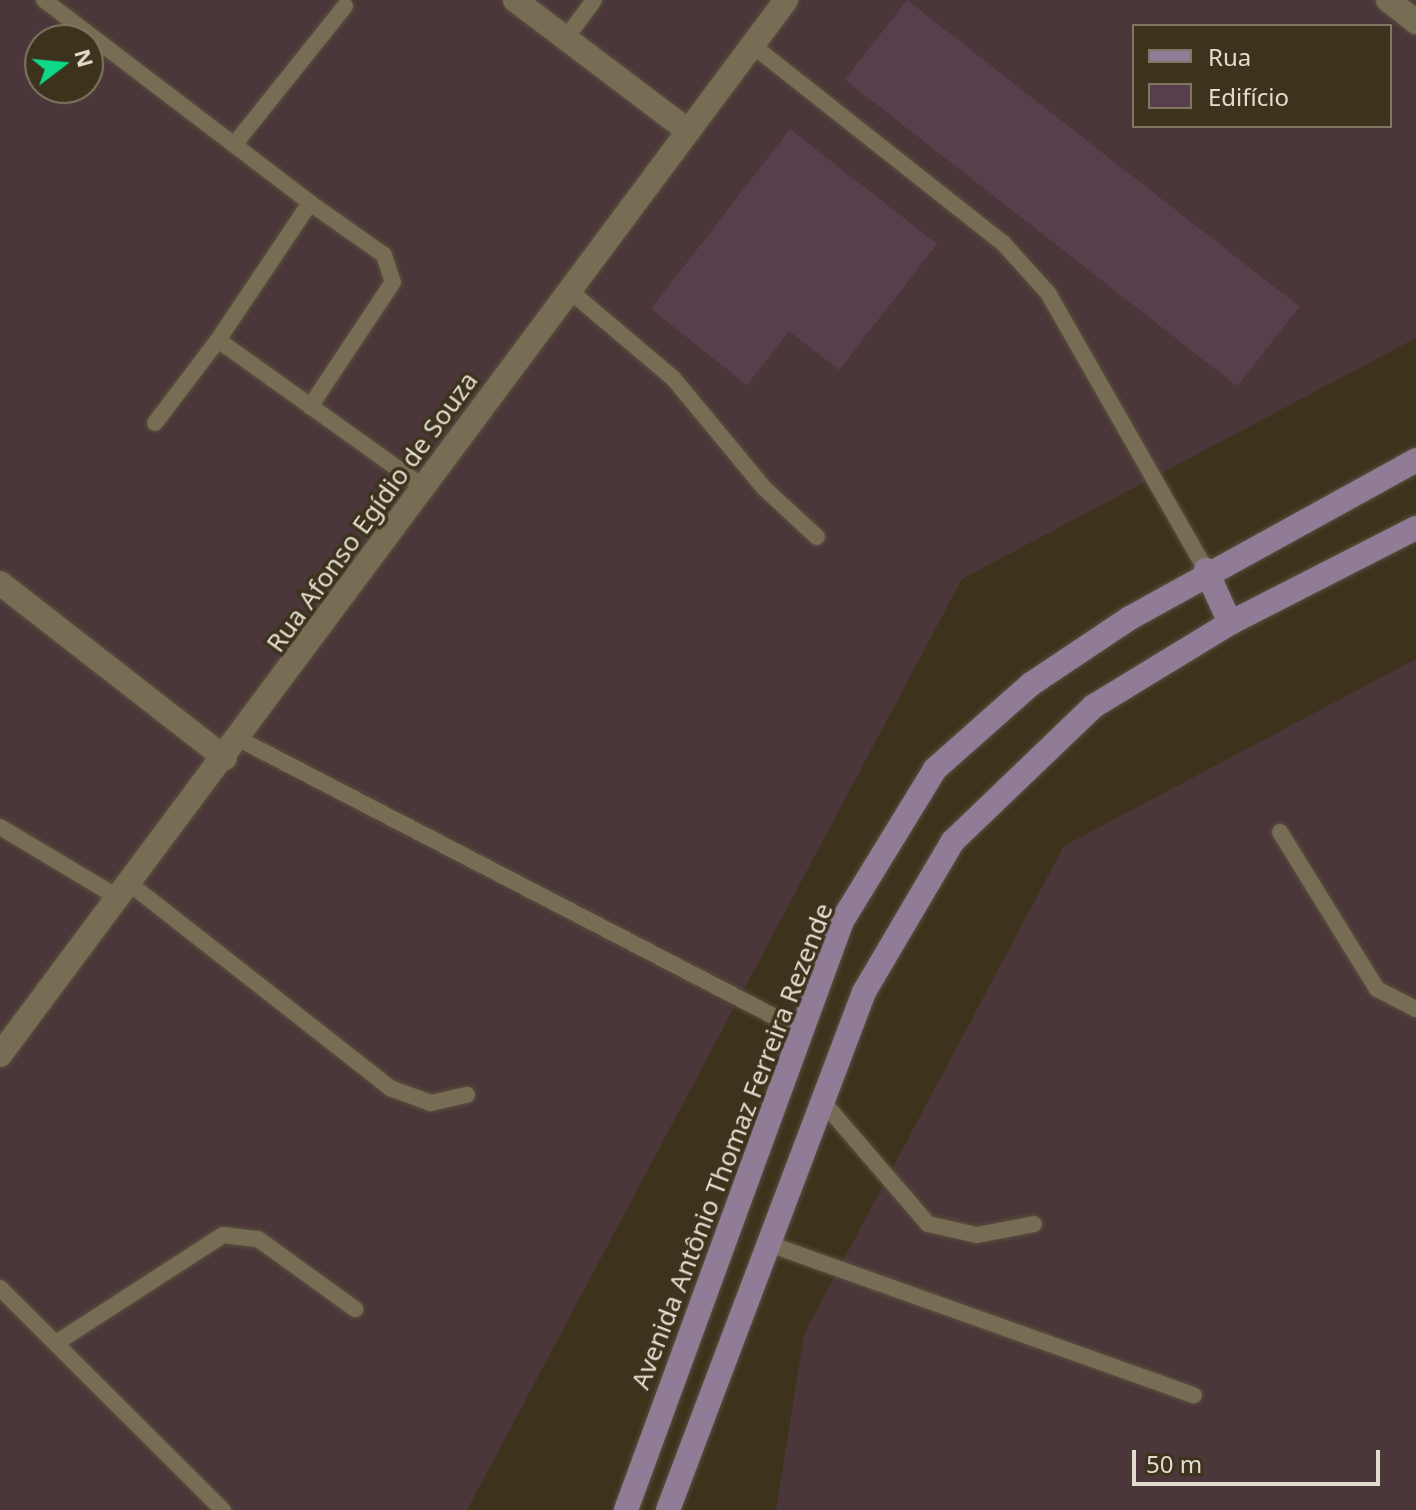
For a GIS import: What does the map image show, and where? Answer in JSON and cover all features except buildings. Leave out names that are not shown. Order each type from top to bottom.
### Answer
[{"type":"main road","name":"Avenida Antônio Thomaz Ferreira Rezende","points":[[626,1510],[842,921],[935,769],[1031,684],[1206,570],[1416,460]]},
{"type":"main road","points":[[668,1510],[864,992],[953,841],[1094,706],[1230,623],[1416,528]]},
{"type":"main road","points":[[1206,570],[1230,623]]},
{"type":"main road","points":[[750,1172],[790,1188]]},
{"type":"street","points":[[515,0],[688,131]]},
{"type":"street","name":"Rua Afonso Egídio de Souza","points":[[0,1055],[232,748],[786,0]]},
{"type":"street","points":[[1388,0],[1416,22]]},
{"type":"street","points":[[0,583],[232,748]]},
{"type":"lane","points":[[44,0],[310,203],[384,255],[393,282],[310,407]]},
{"type":"lane","points":[[566,38],[594,0]]},
{"type":"lane","points":[[234,145],[345,6]]},
{"type":"lane","points":[[752,45],[1003,243],[1048,293],[1206,570]]},
{"type":"lane","points":[[155,423],[218,340],[310,203]]},
{"type":"lane","points":[[570,291],[673,378],[764,488],[817,537]]},
{"type":"lane","points":[[218,340],[425,488]]},
{"type":"lane","points":[[232,748],[802,1031]]},
{"type":"lane","points":[[0,827],[124,891],[390,1088],[431,1103],[467,1095]]},
{"type":"lane","points":[[1280,832],[1377,989],[1416,1009]]},
{"type":"lane","points":[[823,1102],[928,1224],[977,1235],[1034,1224]]},
{"type":"lane","points":[[56,1343],[223,1235],[258,1239],[355,1309]]},
{"type":"lane","points":[[769,1244],[1194,1395]]},
{"type":"lane","points":[[0,1288],[223,1510]]},
{"type":"shaded area","points":[[0,0],[1416,0],[1416,338],[962,579],[467,1510],[0,1510]]},
{"type":"shaded area","points":[[1416,659],[1416,1510],[776,1510],[804,1334],[1064,846]]}]
